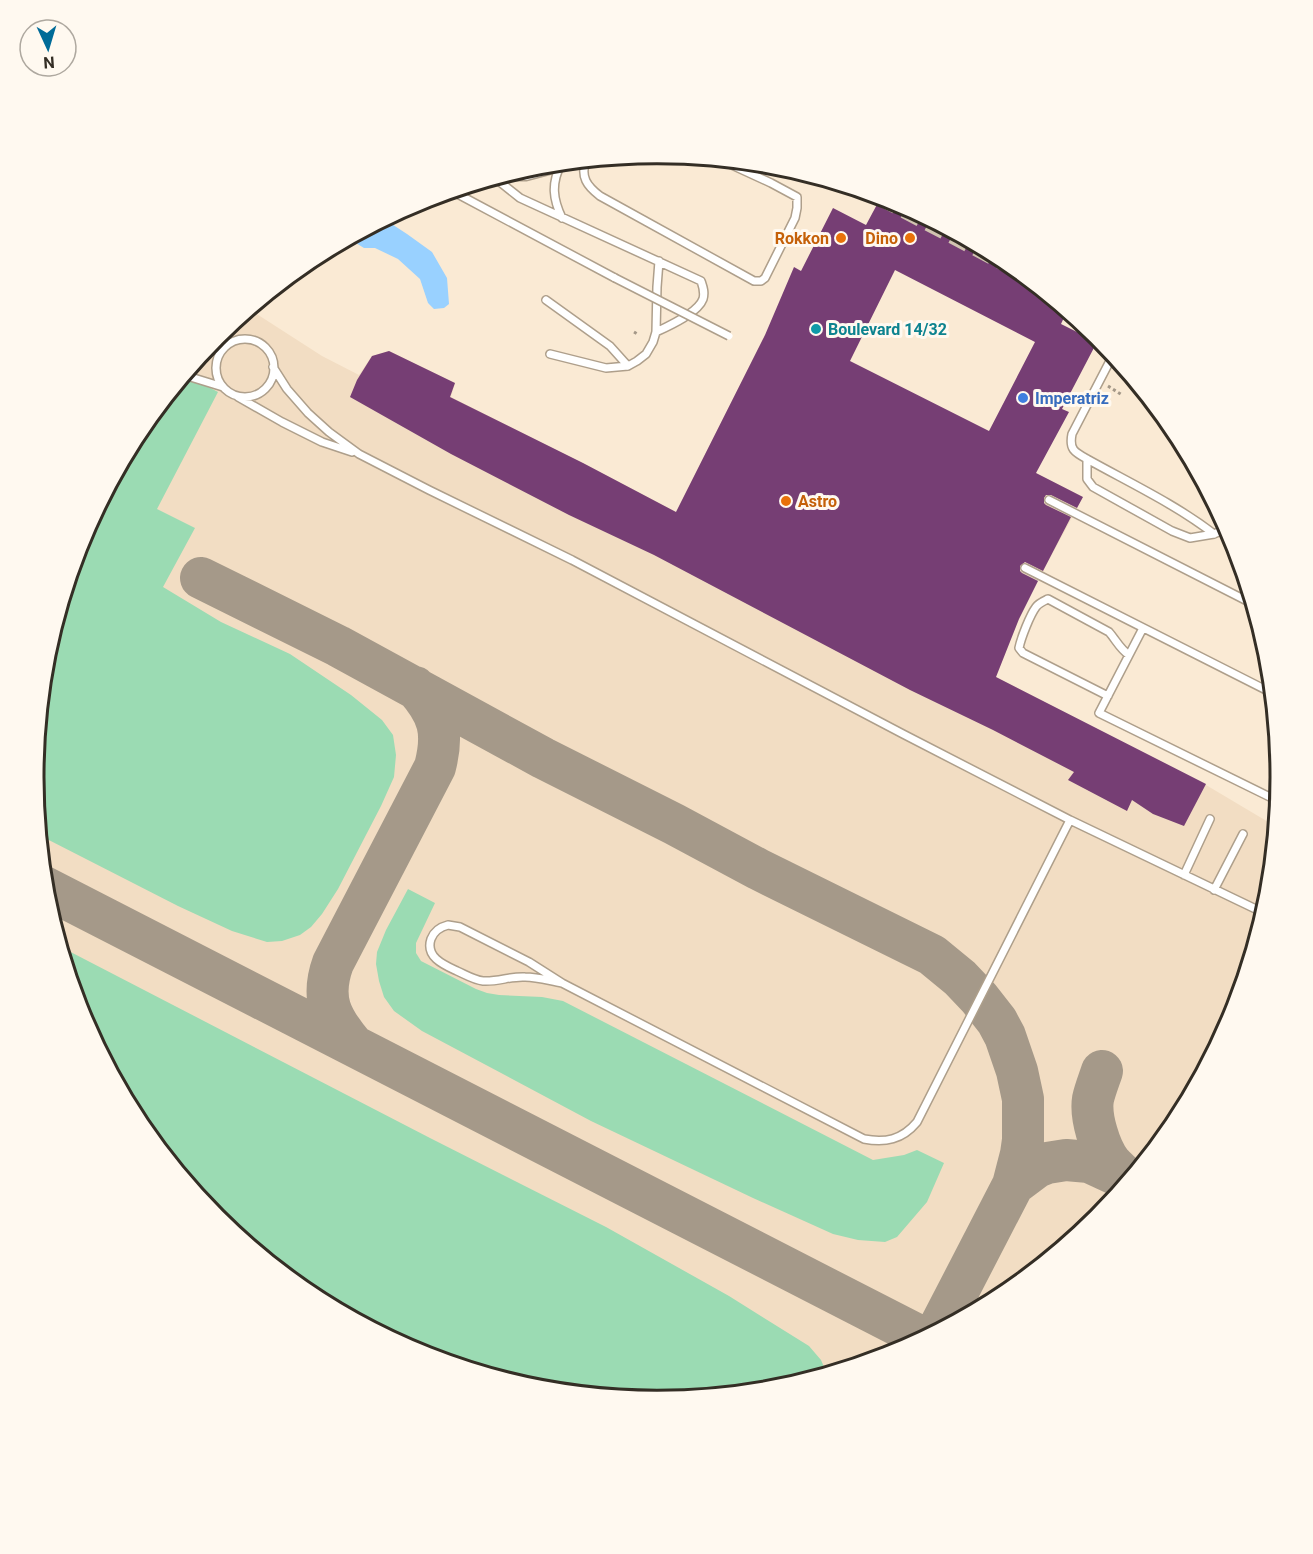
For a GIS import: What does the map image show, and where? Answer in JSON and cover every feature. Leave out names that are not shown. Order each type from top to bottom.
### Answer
[{"type":"lane","points":[[583,168],[584,179],[589,188],[600,196],[754,281],[761,281],[765,278],[795,218],[798,208],[797,197],[743,170]]},
{"type":"lane","points":[[556,173],[555,202],[562,218]]},
{"type":"lane","points":[[502,184],[520,198],[701,281],[704,291],[703,300],[697,308],[670,326],[656,332]]},
{"type":"lane","points":[[462,196],[729,336]]},
{"type":"lane","points":[[550,354],[606,368],[628,366],[646,354],[656,332],[659,261]]},
{"type":"lane","points":[[546,300],[610,346],[628,366]]},
{"type":"lane","points":[[236,396],[252,396],[270,382],[272,359],[268,351],[255,341],[247,339],[231,343],[224,348],[216,363],[218,380],[223,387],[236,396],[322,442],[358,454],[572,560],[1070,820],[1255,910]]},
{"type":"lane","points":[[218,349],[224,348]]},
{"type":"lane","points":[[1109,364],[1072,434],[1071,448],[1171,505],[1214,534]]},
{"type":"lane","points":[[273,367],[287,389],[308,413],[358,454]]},
{"type":"lane","points":[[192,378],[223,387]]},
{"type":"lane","points":[[1087,459],[1087,479],[1093,488],[1190,538],[1218,532]]},
{"type":"lane","points":[[1049,500],[1243,599]]},
{"type":"lane","points":[[1025,568],[1263,688]]},
{"type":"lane","points":[[1108,696],[1023,653],[1019,648],[1020,641],[1036,607],[1048,599],[1109,632],[1121,650],[1129,655]]},
{"type":"lane","points":[[1143,628],[1099,713],[1269,797]]},
{"type":"lane","points":[[1184,875],[1210,819]]},
{"type":"lane","points":[[562,983],[525,976],[486,981],[473,979],[436,959],[430,947],[430,940],[442,926],[460,927],[529,962],[562,983],[864,1139],[875,1142],[896,1139],[911,1129],[916,1122],[1070,820]]},
{"type":"lane","points":[[1214,890],[1243,834]]},
{"type":"path","points":[[634,332],[639,335]]},
{"type":"path","points":[[1100,381],[1122,395]]},
{"type":"shaded area","points":[[255,313],[322,356],[359,375],[372,356],[389,351],[455,383],[451,397],[676,512],[765,335],[1083,497],[1019,619],[996,677],[1206,785],[1268,822],[1258,897],[1237,974],[1206,1048],[1166,1118],[1117,1181],[1061,1238],[1030,1263],[997,1287],[928,1327],[854,1357],[815,1369],[737,1385],[656,1390],[576,1385],[537,1378],[498,1369],[422,1343],[385,1327],[316,1287],[252,1238],[223,1210],[170,1150],[147,1118],[126,1084],[90,1012],[64,936],[55,897],[45,817],[44,777],[45,737],[55,657],[64,618],[90,542],[126,470],[170,404],[223,344]]},
{"type":"green space","points":[[191,380],[218,392],[157,509],[195,528],[163,587],[221,622],[290,654],[351,695],[382,720],[393,735],[396,755],[394,777],[338,889],[322,914],[311,927],[300,935],[282,941],[267,942],[232,931],[47,839],[44,777],[45,737],[55,657],[64,618],[90,542],[126,470],[147,436]]},
{"type":"green space","points":[[408,889],[435,903],[416,943],[416,953],[421,961],[487,993],[563,1001],[873,1160],[904,1155],[917,1150],[944,1163],[927,1202],[897,1237],[885,1242],[858,1240],[833,1234],[591,1121],[422,1031],[394,1011],[384,997],[376,964],[377,952],[386,930]]},
{"type":"green space","points":[[69,951],[606,1227],[729,1296],[809,1346],[824,1366],[815,1369],[737,1385],[656,1390],[576,1385],[498,1369],[459,1357],[385,1327],[350,1308],[316,1287],[252,1238],[223,1210],[170,1150],[126,1084],[107,1048],[90,1012]]},
{"type":"water","points":[[392,224],[407,234],[432,252],[447,278],[449,304],[444,308],[434,309],[428,303],[420,279],[398,259],[375,248],[364,248],[356,243]]},
{"type":"building","points":[[876,205],[928,227],[997,267],[1030,291],[1064,318],[1061,324],[1078,333],[1094,348],[1062,409],[1069,412],[1036,473],[1083,497],[1077,508],[1051,495],[1046,495],[1044,498],[1046,505],[1071,517],[1043,571],[1025,562],[1020,566],[1022,573],[1038,581],[1019,619],[996,677],[1206,784],[1184,826],[1153,814],[1132,800],[1127,811],[1068,780],[1074,772],[910,690],[654,555],[569,515],[451,454],[350,397],[357,380],[372,356],[389,351],[455,383],[450,397],[676,512],[765,335],[794,267],[801,271],[833,208],[866,225]],"holes":[[[895,270],[1035,342],[989,431],[850,361]]]},
{"type":"taxiway","points":[[201,578],[338,646],[543,758],[758,869],[932,955],[960,978],[997,1021],[1005,1036],[1017,1071],[1023,1099],[1023,1140],[1013,1185],[944,1318]]},
{"type":"taxiway","points":[[354,1046],[339,1027],[330,1008],[329,976],[333,963],[435,767],[439,744],[437,724],[430,706],[415,687]]},
{"type":"taxiway","points":[[54,892],[914,1333]]},
{"type":"taxiway","points":[[1102,1071],[1093,1099],[1094,1123],[1107,1157],[1122,1174]]},
{"type":"taxiway","points":[[1013,1185],[1037,1167],[1066,1160],[1089,1162],[1121,1177]]},
{"type":"place","name":"Rokkon","points":[[841,238]]},
{"type":"place","name":"Dino","points":[[910,238]]},
{"type":"place","name":"Boulevard 14/32","points":[[816,329]]},
{"type":"place","name":"Imperatriz","points":[[1023,398]]},
{"type":"place","name":"Astro","points":[[786,501]]}]
